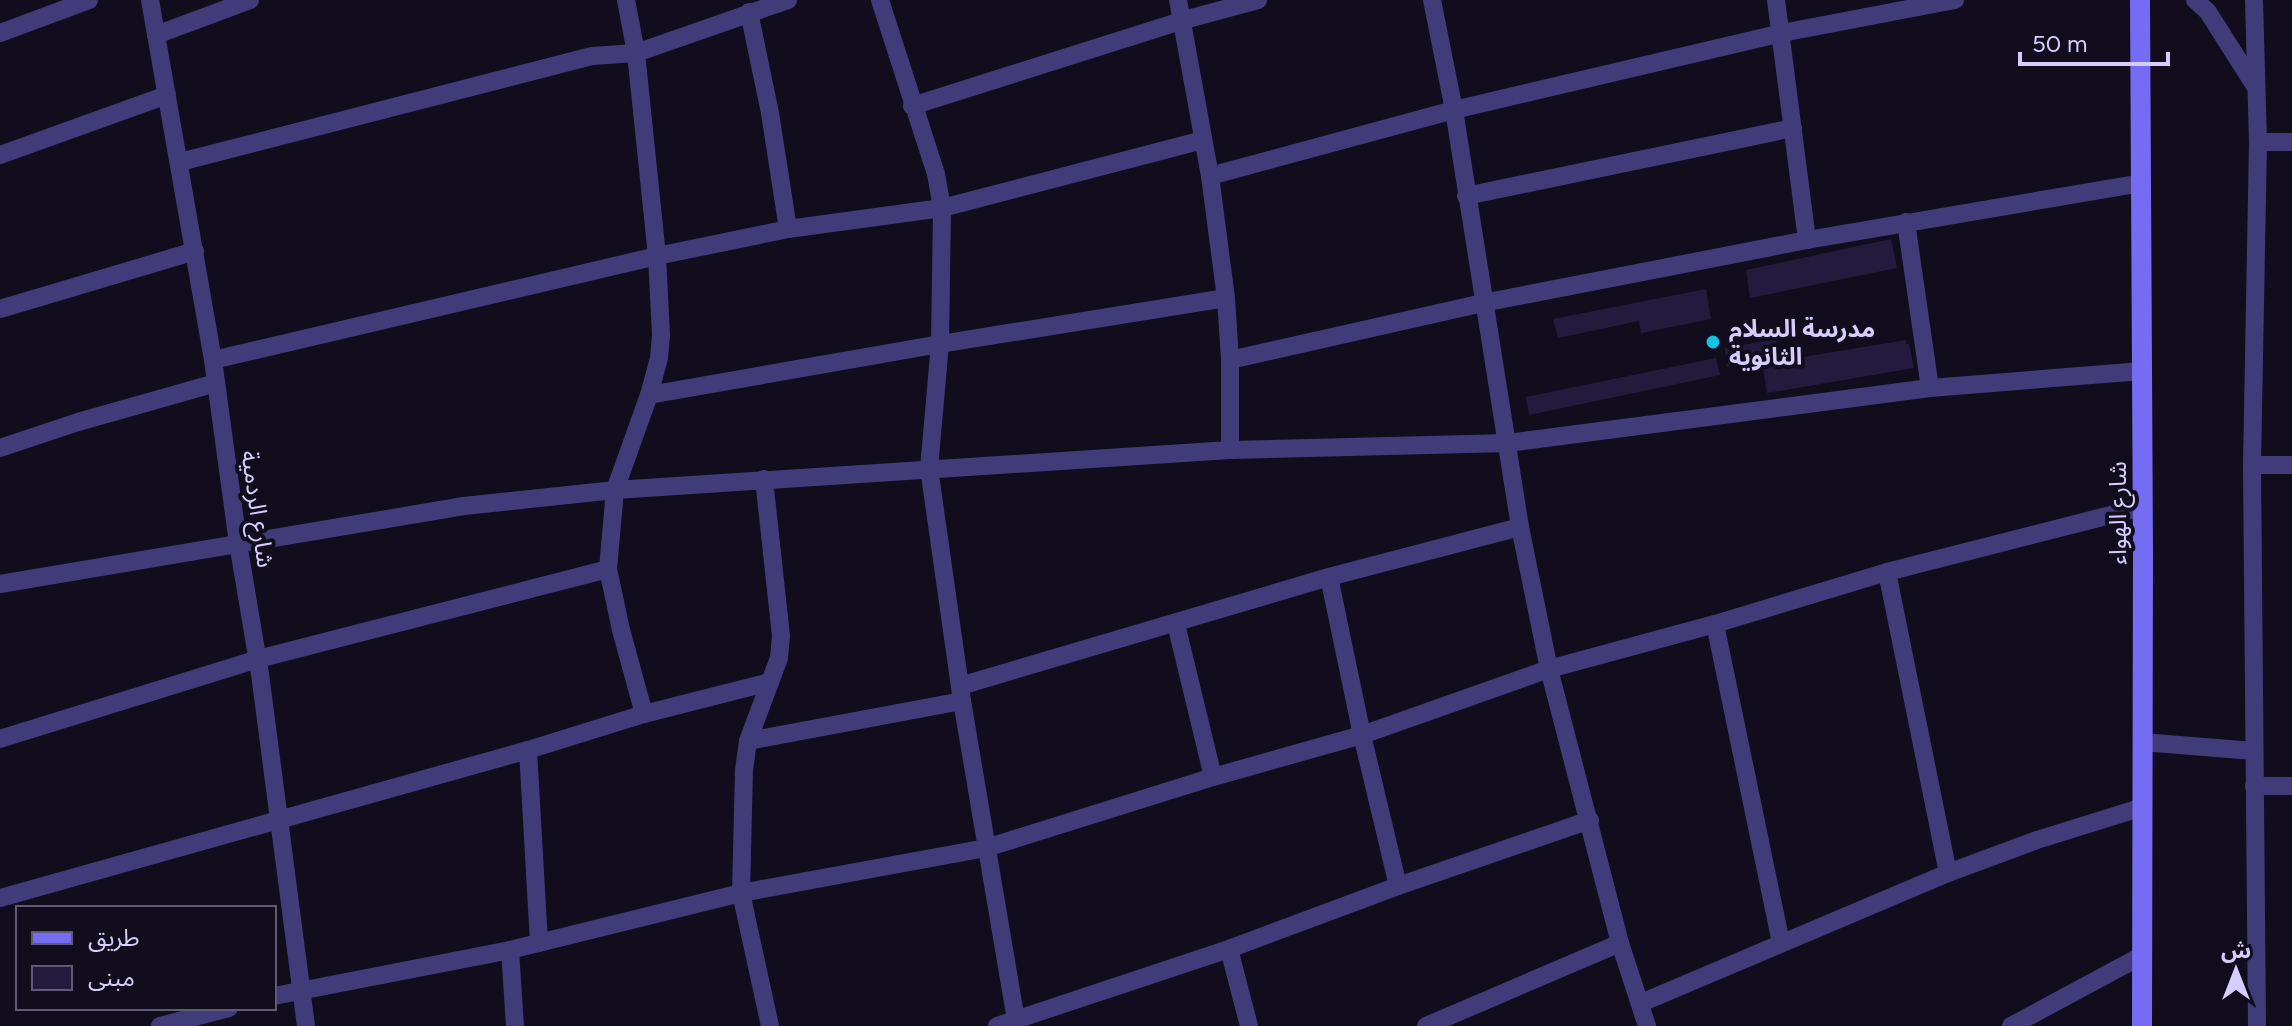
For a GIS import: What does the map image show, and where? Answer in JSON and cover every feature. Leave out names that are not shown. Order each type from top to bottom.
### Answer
[{"type":"street","points":[[0,33],[89,0]]},
{"type":"street","name":"شارع الردمية","points":[[150,0],[213,360],[238,543],[258,659],[306,1026]]},
{"type":"street","points":[[156,35],[250,0]]},
{"type":"street","points":[[626,0],[636,53],[657,256],[661,335],[659,358],[649,395],[615,490],[608,569],[644,714]]},
{"type":"street","points":[[180,162],[592,56],[636,53],[788,0]]},
{"type":"street","points":[[880,0],[936,174],[942,208],[940,344],[929,468],[961,694],[1016,1022]]},
{"type":"street","points":[[1178,0],[1210,176],[1226,298],[1230,450]]},
{"type":"street","points":[[912,106],[1184,20],[1258,0]]},
{"type":"street","points":[[1432,0],[1454,110],[1520,527],[1549,669],[1620,943],[1647,1026]]},
{"type":"street","points":[[1776,0],[1807,240]]},
{"type":"street","points":[[1210,176],[1454,110],[1782,33],[1955,0]]},
{"type":"street","name":"شارع الهواء","points":[[2140,0],[2142,1026]]},
{"type":"street","points":[[2195,0],[2208,12],[2256,89]]},
{"type":"street","points":[[2254,0],[2258,142],[2252,465],[2257,1026]]},
{"type":"street","points":[[749,12],[770,113],[788,229]]},
{"type":"street","points":[[0,155],[167,95]]},
{"type":"street","points":[[1466,196],[1793,128]]},
{"type":"street","points":[[213,360],[657,256],[788,229],[942,208],[1203,140]]},
{"type":"street","points":[[2258,142],[2292,142]]},
{"type":"street","points":[[1230,360],[1483,303],[1807,240],[2142,183]]},
{"type":"street","points":[[1906,222],[1930,388]]},
{"type":"street","points":[[0,309],[195,251]]},
{"type":"street","points":[[649,395],[1226,298]]},
{"type":"street","points":[[0,584],[464,506],[615,490],[1230,450],[1508,443],[1930,388],[2142,371]]},
{"type":"street","points":[[0,448],[78,422],[216,383]]},
{"type":"street","points":[[2252,465],[2292,465]]},
{"type":"street","points":[[764,479],[781,636],[779,658],[748,741],[744,770],[741,893],[770,1026]]},
{"type":"street","points":[[276,995],[510,950],[741,893],[986,848],[1213,777],[1362,735],[1549,669],[1715,624],[1887,572],[2142,507]]},
{"type":"street","points":[[748,741],[961,694],[1329,577],[1520,527]]},
{"type":"street","points":[[0,739],[258,659],[608,569]]},
{"type":"street","points":[[1887,572],[1948,873]]},
{"type":"street","points":[[1329,577],[1398,886]]},
{"type":"street","points":[[1176,624],[1213,777]]},
{"type":"street","points":[[1715,624],[1781,943]]},
{"type":"street","points":[[0,898],[528,750],[644,714],[770,682]]},
{"type":"street","points":[[2142,742],[2254,751]]},
{"type":"street","points":[[528,750],[539,943]]},
{"type":"street","points":[[2254,786],[2292,786]]},
{"type":"street","points":[[1641,1003],[1948,873],[2037,840],[2143,807]]},
{"type":"street","points":[[997,1026],[1229,949],[1398,886],[1590,820]]},
{"type":"street","points":[[1426,1026],[1620,943]]},
{"type":"street","points":[[1229,949],[1249,1026]]},
{"type":"street","points":[[510,950],[515,1026]]},
{"type":"street","points":[[2011,1026],[2143,955]]},
{"type":"street","points":[[160,1026],[221,1010]]},
{"type":"building","points":[[1891,239],[1897,268],[1750,298],[1746,270]]},
{"type":"building","points":[[1706,289],[1711,319],[1641,333],[1639,321],[1558,338],[1553,319]]},
{"type":"building","points":[[1776,339],[1779,361],[1906,340],[1914,368],[1767,393],[1762,361],[1727,367],[1725,348]]},
{"type":"building","points":[[1716,358],[1720,375],[1529,415],[1526,397]]},
{"type":"place","name":"مدرسة السلام الثانوية","points":[[1713,342]]}]
